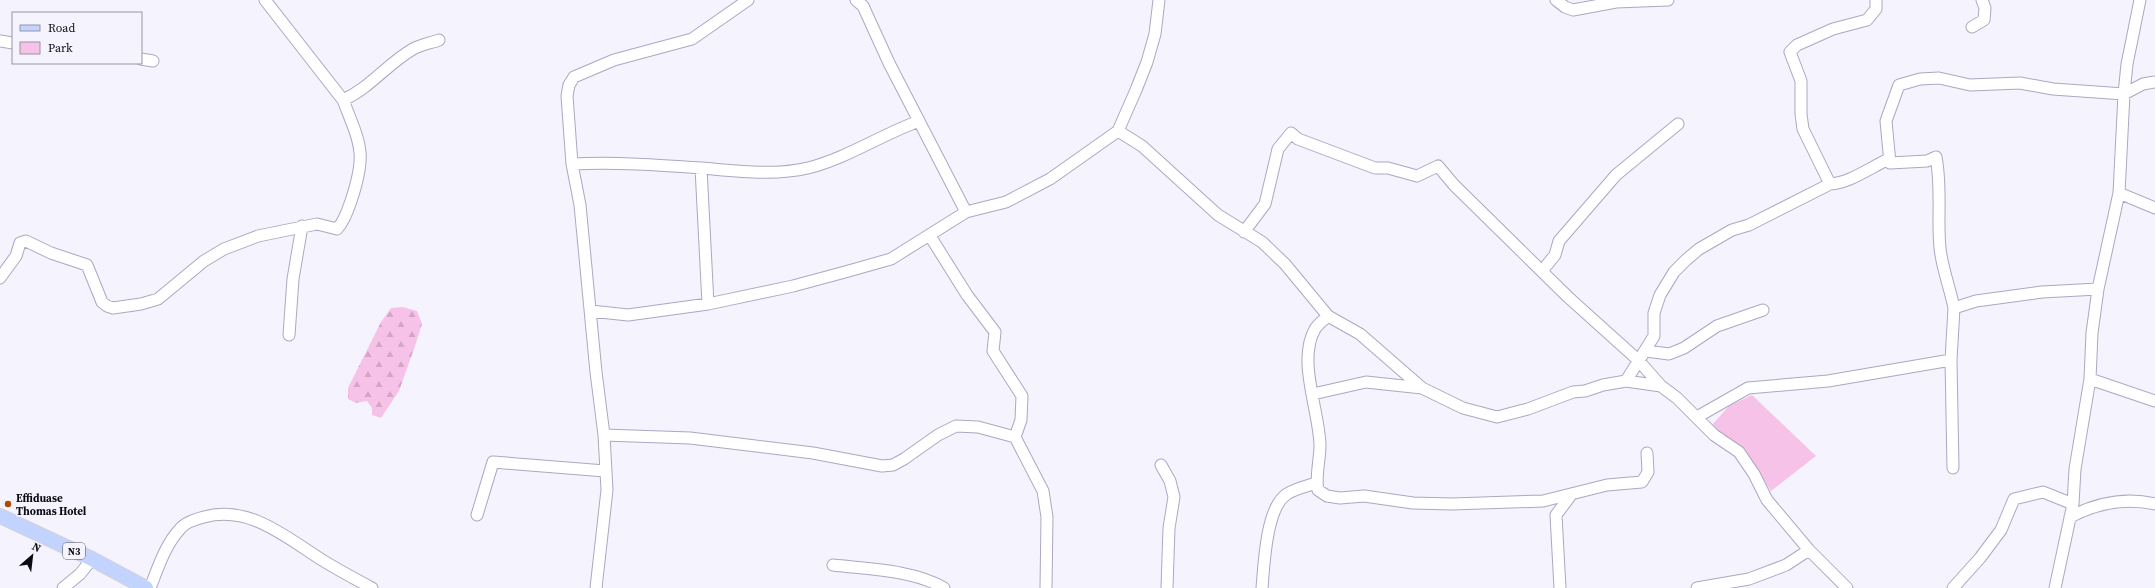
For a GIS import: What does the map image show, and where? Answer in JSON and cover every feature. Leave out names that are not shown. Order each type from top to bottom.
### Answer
[{"type":"main road","name":"N3","points":[[0,516],[92,559],[146,588]]},
{"type":"street","points":[[0,278],[16,256],[20,243],[26,241],[50,253],[87,265],[102,302],[107,306],[113,308],[141,304],[158,298],[204,261],[224,249],[258,236],[302,226],[317,224],[337,229],[348,210],[355,188],[362,154],[359,142],[343,100],[265,0]]},
{"type":"street","points":[[596,588],[607,490],[604,435],[596,372],[580,205],[572,164],[567,96],[569,85],[574,77],[614,60],[692,39],[748,0]]},
{"type":"street","points":[[856,0],[863,6],[889,64],[966,212]]},
{"type":"street","points":[[1556,0],[1565,7],[1573,10],[1616,2],[1668,0]]},
{"type":"street","points":[[1830,184],[1804,129],[1801,114],[1801,81],[1790,52],[1797,44],[1834,29],[1867,20],[1876,9],[1876,0]]},
{"type":"street","points":[[1972,26],[1984,20],[1985,8],[1982,0]]},
{"type":"street","points":[[2055,588],[2073,504],[2075,468],[2090,379],[2092,333],[2098,289],[2119,194],[2127,64],[2140,0]]},
{"type":"street","points":[[591,311],[628,315],[708,304],[793,286],[891,258],[930,236],[966,212],[1006,202],[1050,179],[1118,131],[1147,62],[1155,34],[1155,2]]},
{"type":"street","points":[[0,40],[12,43]]},
{"type":"street","points":[[343,100],[362,90],[394,62],[414,48],[439,40]]},
{"type":"street","points":[[142,59],[153,61]]},
{"type":"street","points":[[1954,468],[1951,360],[1954,308],[1940,250],[1938,211],[1940,177],[1936,157],[1927,161],[1890,163],[1886,121],[1899,85],[1920,79],[1939,78],[1970,85],[2020,83],[2053,89],[2124,94],[2143,84],[2155,82]]},
{"type":"street","points":[[572,164],[626,163],[773,172],[807,168],[838,159],[893,130],[919,121]]},
{"type":"street","points":[[1542,271],[1555,255],[1559,241],[1616,175],[1678,124]]},
{"type":"street","points":[[1118,131],[1142,146],[1193,194],[1218,214],[1244,232],[1262,242],[1285,264],[1328,316],[1360,334],[1422,388],[1463,408],[1497,417],[1528,409],[1572,392],[1626,381],[1661,386]]},
{"type":"street","points":[[1244,232],[1265,204],[1278,149],[1291,133],[1298,139],[1375,168],[1388,168],[1417,176],[1438,166],[1454,185],[1542,271],[1638,360],[1661,386],[1697,417],[1714,435],[1739,452],[1754,474],[1767,500],[1809,550],[1847,588]]},
{"type":"street","points":[[1626,381],[1654,336],[1654,313],[1660,295],[1674,272],[1699,249],[1732,230],[1749,225],[1830,184],[1836,184],[1860,174],[1889,159]]},
{"type":"street","points":[[701,168],[708,304]]},
{"type":"street","points":[[2119,194],[2155,208]]},
{"type":"street","points":[[290,335],[293,279],[302,226]]},
{"type":"street","points":[[930,236],[967,295],[994,332],[993,351],[1022,396],[1021,420],[1015,437]]},
{"type":"street","points":[[1954,308],[1976,301],[2042,292],[2098,289]]},
{"type":"street","points":[[1646,351],[1669,354],[1684,348],[1717,326],[1763,310]]},
{"type":"street","points":[[1328,316],[1315,328],[1310,342],[1307,370],[1313,394],[1320,445],[1319,469],[1316,483],[1318,490],[1322,493],[1340,498],[1364,496],[1413,503],[1452,504],[1543,501],[1607,485],[1642,482],[1648,472],[1648,453]]},
{"type":"street","points":[[1697,417],[1748,388],[1828,381],[1951,360]]},
{"type":"street","points":[[2090,379],[2155,401]]},
{"type":"street","points":[[1313,394],[1366,382],[1422,388]]},
{"type":"street","points":[[604,435],[690,438],[813,453],[882,466],[894,465],[938,435],[956,426],[978,427],[1015,437],[1044,491],[1047,517],[1046,588]]},
{"type":"street","points":[[477,515],[493,462],[605,471]]},
{"type":"street","points":[[1161,465],[1170,481],[1174,497],[1169,528],[1166,588]]},
{"type":"street","points":[[1262,588],[1266,549],[1273,512],[1286,494],[1316,483]]},
{"type":"street","points":[[1953,588],[1980,558],[2000,530],[2014,499],[2043,492],[2073,504]]},
{"type":"street","points":[[1556,515],[1571,495]]},
{"type":"street","points":[[1543,501],[1556,515],[1560,588]]},
{"type":"street","points":[[2070,517],[2090,507],[2117,501],[2155,504]]},
{"type":"street","points":[[150,588],[168,544],[180,527],[196,518],[216,513],[231,514],[253,519],[280,531],[327,563],[372,588]]},
{"type":"street","points":[[1697,588],[1750,579],[1786,565],[1809,550]]},
{"type":"street","points":[[63,588],[80,574],[92,559]]},
{"type":"street","points":[[833,565],[876,568],[932,582],[944,588]]},
{"type":"green space","points":[[403,307],[417,311],[422,324],[399,391],[381,418],[372,415],[372,408],[367,401],[356,403],[348,399],[348,388],[381,322],[391,308]]},
{"type":"green space","points":[[1752,395],[1816,456],[1771,491],[1745,450],[1711,426],[1729,406]]},
{"type":"place","name":"Effiduase Thomas Hotel","points":[[8,504]]}]
